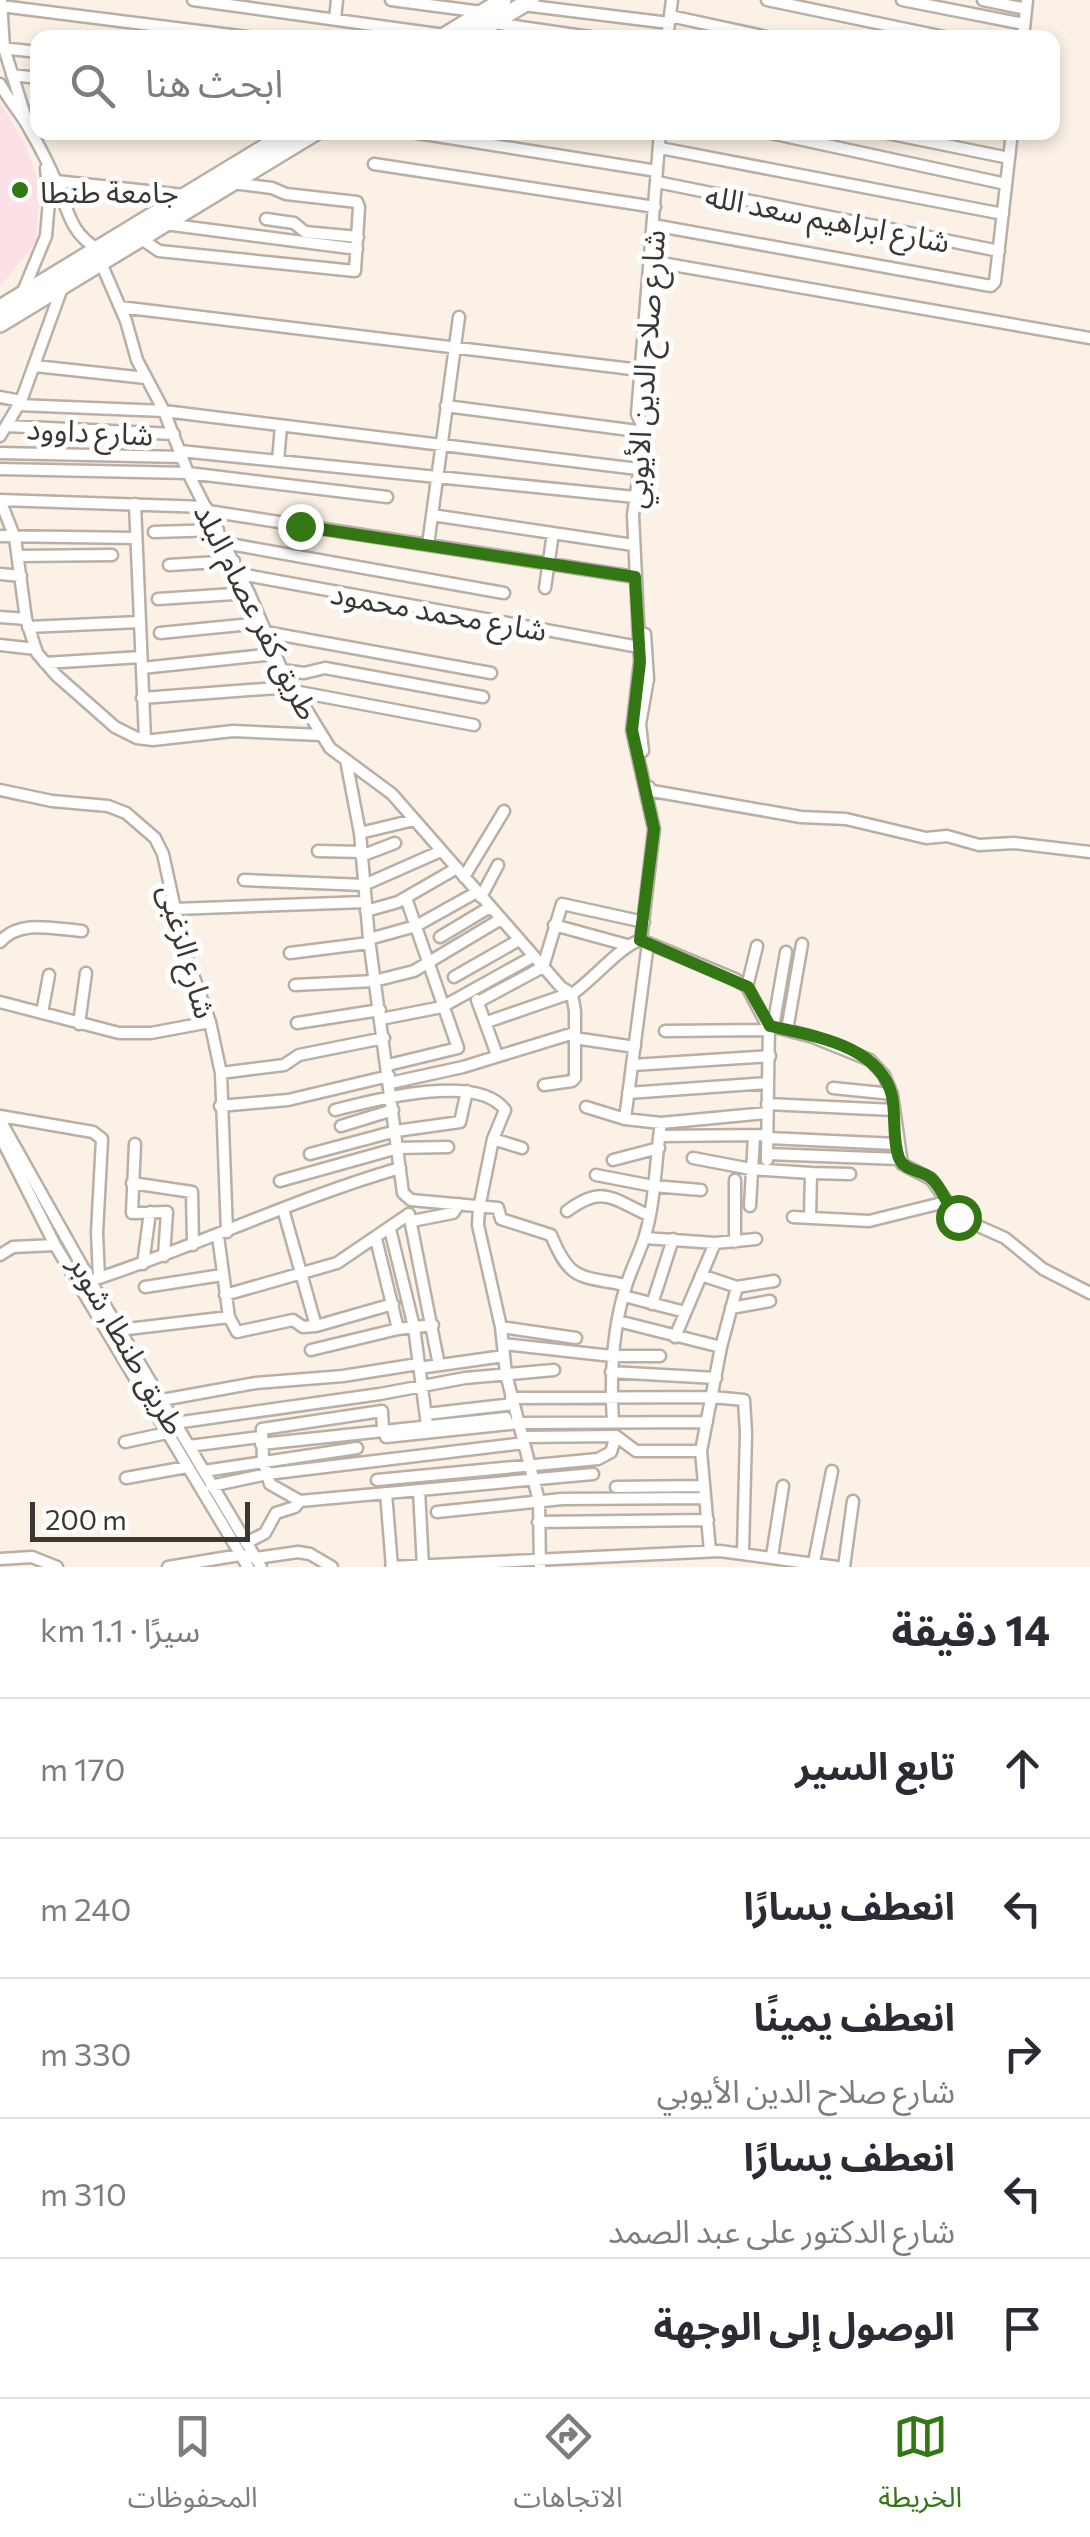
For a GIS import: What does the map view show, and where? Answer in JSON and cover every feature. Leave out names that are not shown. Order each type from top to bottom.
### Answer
[{"type":"highway","points":[[484,28],[503,0]]},
{"type":"highway","points":[[484,28],[527,2]]},
{"type":"highway","points":[[0,324],[62,286],[188,195],[277,140]]},
{"type":"highway","points":[[0,308],[140,238],[303,140]]},
{"type":"street","points":[[193,0],[280,6],[405,30]]},
{"type":"street","points":[[334,19],[338,0]]},
{"type":"street","points":[[391,0],[484,28]]},
{"type":"street","points":[[668,30],[672,0]]},
{"type":"street","points":[[766,0],[910,30]]},
{"type":"street","points":[[902,0],[1024,24]]},
{"type":"street","points":[[984,0],[1026,4],[1024,30]]},
{"type":"street","points":[[527,2],[726,30]]},
{"type":"street","points":[[28,125],[2,48],[1,4],[194,30]]},
{"type":"street","points":[[2,48],[30,51]]},
{"type":"street","points":[[12,75],[30,77]]},
{"type":"street","points":[[0,84],[11,106],[28,125]]},
{"type":"street","name":"طريق كفر عصام البلد","points":[[28,125],[30,129]]},
{"type":"street","name":"طريق كفر عصام البلد","points":[[35,140],[76,232],[99,256],[188,473],[240,574],[282,670],[320,735],[346,760],[383,785],[570,994]]},
{"type":"street","name":"شارع ابراهيم سعد الله","points":[[457,140],[657,176],[999,251]]},
{"type":"street","name":"شارع صلاح الدين الأيوبي","points":[[625,1118],[654,829],[631,722],[638,682],[635,498],[645,432],[636,414],[660,140]]},
{"type":"street","points":[[803,140],[1006,184]]},
{"type":"street","points":[[921,140],[1009,158]]},
{"type":"street","points":[[653,225],[991,286],[995,282],[1011,140]]},
{"type":"street","points":[[660,148],[1003,214]]},
{"type":"street","points":[[22,294],[46,236],[46,162]]},
{"type":"street","points":[[374,164],[656,207]]},
{"type":"street","points":[[56,181],[188,195]]},
{"type":"street","points":[[140,238],[158,251],[351,273],[356,269],[359,208],[354,202],[232,183]]},
{"type":"street","points":[[266,220],[294,223],[305,232],[358,243]]},
{"type":"street","points":[[164,224],[358,243]]},
{"type":"street","points":[[650,261],[1090,338]]},
{"type":"street","points":[[3,431],[20,403],[62,286]]},
{"type":"street","points":[[120,307],[640,370]]},
{"type":"street","points":[[428,546],[459,316]]},
{"type":"street","points":[[34,366],[146,378]]},
{"type":"street","points":[[0,397],[20,403],[164,412],[638,470]]},
{"type":"street","points":[[446,406],[645,432]]},
{"type":"street","points":[[278,461],[280,426]]},
{"type":"street","name":"شارع داوود","points":[[3,431],[174,434]]},
{"type":"street","points":[[0,453],[181,454],[635,498]]},
{"type":"street","points":[[0,469],[188,473],[387,497]]},
{"type":"street","points":[[320,735],[233,731],[145,740],[116,727],[45,663],[36,649],[27,623],[14,538],[0,500],[207,509],[635,577]]},
{"type":"street","points":[[135,504],[145,740]]},
{"type":"street","points":[[432,515],[633,545]]},
{"type":"street","points":[[154,532],[218,530]]},
{"type":"street","points":[[545,588],[552,533]]},
{"type":"street","points":[[0,536],[136,538]]},
{"type":"street","points":[[224,543],[504,593]]},
{"type":"street","points":[[18,556],[112,555]]},
{"type":"street","points":[[169,565],[234,562]]},
{"type":"street","points":[[0,574],[21,576]]},
{"type":"street","name":"شارع محمد محمود","points":[[240,574],[638,647]]},
{"type":"street","points":[[158,599],[249,593]]},
{"type":"street","name":"شارع صلاح الدين الأيوبي","points":[[637,606],[643,611],[648,671],[640,724],[647,790]]},
{"type":"street","points":[[0,616],[27,623],[140,622]]},
{"type":"street","points":[[160,633],[263,628],[491,673]]},
{"type":"street","points":[[0,645],[36,649]]},
{"type":"street","points":[[45,663],[142,663],[274,654]]},
{"type":"street","points":[[282,670],[304,673],[324,668],[483,697]]},
{"type":"street","points":[[142,698],[293,689],[474,726]]},
{"type":"street","points":[[346,760],[360,833],[369,941],[401,1186],[411,1200],[498,1208],[501,1218],[551,1235],[561,1260],[571,1271],[652,1304],[685,1312]]},
{"type":"street","name":"شارع الزغبى","points":[[0,790],[52,801],[108,806],[126,813],[155,838],[163,854],[184,950],[210,1022],[220,1073],[222,1275],[229,1318]]},
{"type":"street","points":[[647,790],[801,817],[846,819],[926,838],[947,836],[979,845],[1014,843],[1090,852]]},
{"type":"street","points":[[174,910],[366,907],[406,898],[460,873],[504,811]]},
{"type":"street","points":[[360,833],[414,820]]},
{"type":"street","points":[[318,851],[361,854],[395,843]]},
{"type":"street","points":[[244,880],[364,884],[441,851]]},
{"type":"street","points":[[290,953],[369,941],[416,926],[479,894],[498,865]]},
{"type":"street","points":[[220,1106],[288,1100],[389,1075],[458,1048],[406,898]]},
{"type":"street","points":[[297,1022],[442,1007],[544,967],[558,910],[564,904],[644,922]]},
{"type":"street","points":[[440,937],[490,907]]},
{"type":"street","points":[[296,986],[374,980],[414,971],[500,919]]},
{"type":"street","points":[[554,926],[627,945],[644,942],[748,987],[770,1028]]},
{"type":"street","points":[[0,942],[8,933],[24,927],[82,931]]},
{"type":"street","points":[[454,977],[519,940]]},
{"type":"street","points":[[787,1030],[802,944]]},
{"type":"street","points":[[487,1022],[570,994],[609,965],[627,945]]},
{"type":"street","points":[[748,987],[757,946]]},
{"type":"street","points":[[767,1171],[770,1028],[786,952]]},
{"type":"street","points":[[475,997],[534,956]]},
{"type":"street","points":[[79,1024],[86,973]]},
{"type":"street","points":[[42,1013],[49,975]]},
{"type":"street","points":[[544,1085],[574,1080],[570,994]]},
{"type":"street","points":[[475,997],[497,1055]]},
{"type":"street","points":[[0,1002],[132,1034],[210,1022]]},
{"type":"street","points":[[665,1031],[787,1030],[870,1060],[884,1075],[892,1094],[899,1159],[908,1168],[931,1178],[958,1217],[1004,1238],[1043,1269],[1090,1293]]},
{"type":"street","points":[[389,1075],[463,1067],[574,1036],[635,1047]]},
{"type":"street","points":[[220,1073],[284,1065],[299,1055],[384,1038]]},
{"type":"street","points":[[633,1066],[770,1056]]},
{"type":"street","points":[[628,1093],[768,1083]]},
{"type":"street","points":[[833,1088],[892,1094]]},
{"type":"street","points":[[310,1154],[396,1130],[462,1121],[467,1091]]},
{"type":"street","points":[[335,1110],[392,1096],[467,1091],[503,1106],[478,1208],[480,1236],[501,1328],[506,1374],[538,1501],[539,1562]]},
{"type":"street","points":[[586,1107],[660,1129],[897,1144]]},
{"type":"street","points":[[660,1129],[767,1108],[894,1110]]},
{"type":"street","points":[[341,1126],[393,1110]]},
{"type":"street","points":[[0,1118],[93,1132],[102,1139],[97,1244],[90,1281],[222,1234],[344,1184],[400,1168]]},
{"type":"street","name":"طريق طنطا, شوبر","points":[[0,1118],[90,1281],[167,1433],[240,1555],[255,1564]]},
{"type":"street","points":[[613,1422],[612,1356],[625,1291],[644,1238],[660,1129]]},
{"type":"street","points":[[750,1206],[754,1136]]},
{"type":"street","points":[[0,1150],[1,1137]]},
{"type":"street","name":"طريق طنطا, شوبر","points":[[1,1137],[55,1245],[90,1281],[213,1486],[255,1564]]},
{"type":"street","points":[[492,1139],[522,1148]]},
{"type":"street","points":[[135,1144],[132,1213],[167,1212],[164,1256]]},
{"type":"street","points":[[280,1181],[398,1148],[448,1148]]},
{"type":"street","points":[[612,1160],[658,1148]]},
{"type":"street","points":[[767,1154],[899,1159]]},
{"type":"street","points":[[694,1158],[767,1171],[850,1174]]},
{"type":"street","points":[[810,1218],[812,1173]]},
{"type":"street","points":[[596,1174],[653,1186],[701,1190]]},
{"type":"street","points":[[735,1180],[735,1242]]},
{"type":"street","points":[[132,1183],[192,1192],[193,1245]]},
{"type":"street","points":[[567,1211],[598,1194],[648,1215]]},
{"type":"street","points":[[793,1217],[869,1221],[946,1202]]},
{"type":"street","points":[[412,1221],[453,1213],[459,1204]]},
{"type":"street","points":[[283,1208],[316,1326]]},
{"type":"street","points":[[143,1264],[150,1212]]},
{"type":"street","points":[[225,1295],[337,1263],[376,1240],[408,1214],[438,1365]]},
{"type":"street","points":[[390,1229],[414,1327],[426,1420]]},
{"type":"street","points":[[644,1238],[714,1243],[756,1240]]},
{"type":"street","points":[[652,1304],[672,1239]]},
{"type":"street","points":[[376,1240],[398,1329]]},
{"type":"street","points":[[675,1337],[714,1243]]},
{"type":"street","points":[[0,1255],[13,1247],[55,1245]]},
{"type":"street","points":[[145,1287],[222,1275]]},
{"type":"street","points":[[701,1275],[737,1287],[774,1281]]},
{"type":"street","points":[[718,1567],[704,1492],[702,1450],[721,1347],[737,1287]]},
{"type":"street","points":[[731,1308],[770,1300]]},
{"type":"street","points":[[120,1330],[229,1318],[232,1328],[240,1333],[292,1320],[303,1327],[316,1326],[393,1304]]},
{"type":"street","points":[[618,1321],[721,1347]]},
{"type":"street","points":[[311,1350],[398,1329],[433,1326]]},
{"type":"street","points":[[501,1328],[576,1338]]},
{"type":"street","points":[[162,1400],[256,1383],[438,1365],[503,1350],[660,1356]]},
{"type":"street","points":[[176,1423],[554,1370]]},
{"type":"street","points":[[612,1372],[716,1378]]},
{"type":"street","points":[[384,1433],[512,1401],[739,1398],[746,1406],[743,1552]]},
{"type":"street","points":[[384,1433],[382,1411],[262,1429],[260,1440],[274,1488],[300,1500],[593,1474]]},
{"type":"street","points":[[426,1420],[707,1422]]},
{"type":"street","points":[[189,1446],[518,1420]]},
{"type":"street","points":[[125,1442],[167,1433]]},
{"type":"street","points":[[200,1489],[267,1474],[523,1440],[616,1436],[636,1451],[702,1450]]},
{"type":"street","points":[[377,1480],[604,1457],[611,1452],[616,1436]]},
{"type":"street","points":[[204,1471],[357,1448]]},
{"type":"street","points":[[126,1478],[187,1467]]},
{"type":"street","points":[[814,1562],[832,1471]]},
{"type":"street","points":[[772,1556],[782,1486]]},
{"type":"street","points":[[616,1487],[704,1492]]},
{"type":"street","points":[[454,1488],[455,1510]]},
{"type":"street","points":[[419,1490],[423,1567]]},
{"type":"street","points":[[437,1512],[538,1501],[704,1492]]},
{"type":"street","points":[[386,1493],[392,1567],[715,1551],[840,1567],[853,1501]]},
{"type":"street","points":[[246,1543],[265,1533],[276,1514],[295,1508],[300,1500]]},
{"type":"street","points":[[538,1522],[708,1520]]},
{"type":"street","points":[[255,1564],[298,1552],[310,1554],[332,1567]]},
{"type":"street","points":[[168,1567],[240,1555]]},
{"type":"street","points":[[6,1561],[40,1558],[56,1567]]},
{"type":"shaded area","name":"جامعة طنطا","points":[[0,102],[26,147],[40,186],[36,241],[0,287]]},
{"type":"place","name":"جامعة طنطا","points":[[20,190]]},
{"type":"route","points":[[300,526],[635,577],[640,662],[631,722],[654,829],[640,940],[748,987],[767,1025],[852,1051],[877,1066],[892,1094],[899,1159],[908,1168],[931,1178],[958,1217]]}]
